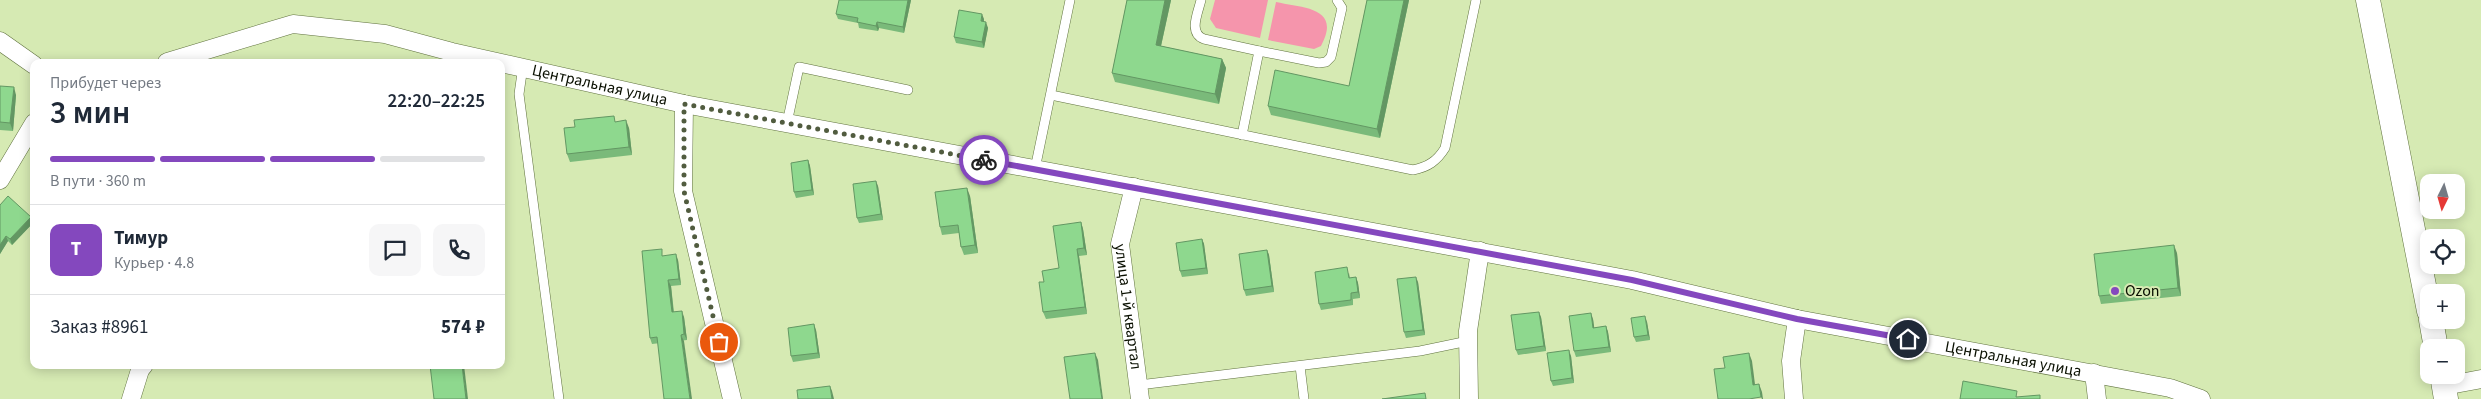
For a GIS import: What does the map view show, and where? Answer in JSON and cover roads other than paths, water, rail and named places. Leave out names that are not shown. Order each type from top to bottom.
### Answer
[{"type":"main road","points":[[2368,0],[2424,284]]},
{"type":"street","name":"Центральная улица","points":[[177,59],[293,24],[384,34],[452,52],[488,59]]},
{"type":"street","points":[[0,41],[30,61]]},
{"type":"street","name":"Центральная улица","points":[[505,62],[684,104],[1632,280],[1797,319],[2170,388],[2200,399]]},
{"type":"street","points":[[684,104],[684,191],[732,399]]},
{"type":"street","points":[[0,180],[6,162],[30,129]]},
{"type":"street","name":"улица 1-й квартал","points":[[1134,187],[1120,244],[1140,392]]},
{"type":"street","points":[[1469,399],[1468,341],[1480,251]]},
{"type":"street","points":[[1794,399],[1791,361],[1797,319]]},
{"type":"street","points":[[131,399],[141,369]]},
{"type":"street","points":[[2094,373],[2097,399]]},
{"type":"street","points":[[2444,387],[2481,379]]},
{"type":"lane","points":[[1035,169],[1070,0]]},
{"type":"lane","points":[[1201,0],[1195,29],[1200,38],[1319,63],[1326,62],[1331,57],[1342,8],[1337,0]]},
{"type":"lane","points":[[1051,95],[1413,170],[1433,163],[1445,148],[1476,0]]},
{"type":"lane","points":[[1242,135],[1259,51]]},
{"type":"lane","points":[[523,66],[519,94],[559,399]]},
{"type":"lane","points":[[787,123],[799,67],[908,90]]},
{"type":"lane","points":[[1140,392],[1300,366],[1420,351],[1468,341]]},
{"type":"lane","points":[[1300,366],[1304,399]]},
{"type":"place","name":"Ozon","points":[[2115,291]]}]
